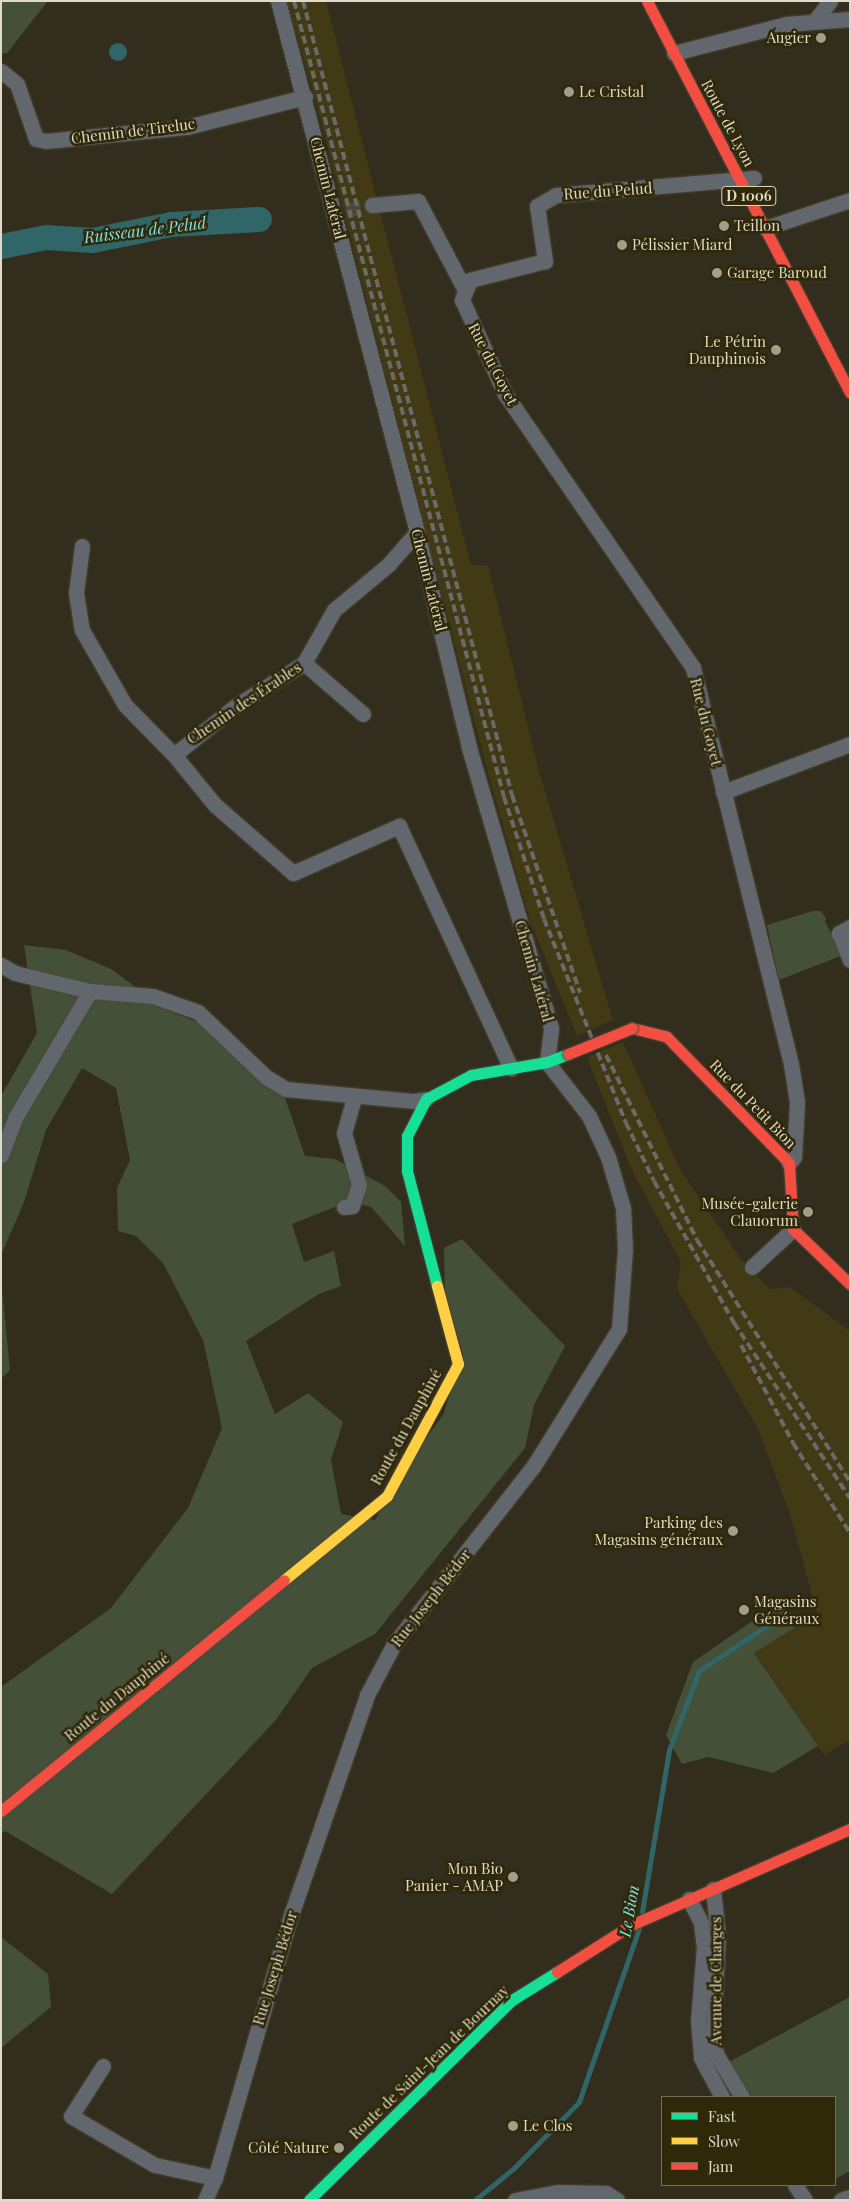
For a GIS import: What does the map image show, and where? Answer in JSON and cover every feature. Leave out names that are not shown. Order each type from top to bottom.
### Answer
[{"type":"street","name":"Chemin Latéral","points":[[278,1],[340,212],[469,747],[551,1028],[547,1062]]},
{"type":"street","name":"Route de Lyon","points":[[647,1],[680,50],[847,371],[850,392]]},
{"type":"street","points":[[816,20],[830,1]]},
{"type":"street","name":"Route de Lyon","points":[[670,17],[680,50]]},
{"type":"street","points":[[680,50],[816,20],[850,19]]},
{"type":"street","name":"Chemin de Tireluc","points":[[1,71],[17,84],[36,139],[46,141],[187,127],[305,97]]},
{"type":"street","name":"Rue du Pelud","points":[[468,285],[544,261],[537,206],[556,195],[747,179]]},
{"type":"street","points":[[771,225],[850,200]]},
{"type":"street","points":[[372,205],[418,201],[468,285]]},
{"type":"street","name":"Rue du Goyet","points":[[468,285],[462,300],[504,394],[693,668],[791,1064],[797,1103],[794,1157],[789,1163]]},
{"type":"street","name":"Chemin des Érables","points":[[417,532],[388,565],[334,610],[304,663],[237,705],[174,755],[215,805],[293,873],[399,826],[511,1068]]},
{"type":"street","points":[[82,546],[76,593],[82,630],[125,705],[174,755]]},
{"type":"street","points":[[304,663],[363,714]]},
{"type":"street","points":[[723,792],[850,744]]},
{"type":"street","points":[[850,927],[840,933],[850,960]]},
{"type":"street","points":[[1,965],[16,973],[90,991],[153,996],[198,1012],[266,1077],[286,1089],[354,1097],[426,1099],[471,1075],[547,1062]]},
{"type":"street","points":[[1,1155],[15,1118],[90,991]]},
{"type":"street","name":"Rue du Petit Bion","points":[[547,1062],[632,1028],[668,1038],[789,1163],[793,1229]]},
{"type":"street","name":"Rue Joseph Bédor","points":[[205,2200],[215,2178],[292,1912],[367,1694],[394,1644],[533,1467],[619,1329],[625,1250],[623,1208],[608,1156],[589,1116],[547,1062]]},
{"type":"street","points":[[344,1207],[352,1206],[359,1185],[344,1133],[354,1097]]},
{"type":"street","name":"Route du Dauphiné","points":[[1,1811],[387,1496],[458,1364],[407,1171],[407,1136],[426,1099]]},
{"type":"street","points":[[752,1267],[793,1229],[850,1284]]},
{"type":"street","name":"Route de Saint-Jean de Bournay","points":[[309,2200],[512,2000],[631,1925],[850,1828]]},
{"type":"street","name":"Avenue de Charges","points":[[714,1889],[718,1935],[713,2031],[716,2054],[741,2096]]},
{"type":"street","name":"Avenue de Charges","points":[[689,1899],[701,1924],[704,1948],[698,2022],[701,2058],[721,2096]]},
{"type":"street","points":[[103,2066],[71,2116],[155,2165],[215,2178]]},
{"type":"street","points":[[796,2186],[806,2200]]},
{"type":"street","points":[[516,2200],[558,2192],[606,2193],[617,2200]]},
{"type":"street","points":[[841,2200],[850,2196]]},
{"type":"shaded area","points":[[287,1],[326,1],[471,565],[488,566],[539,771],[613,1020],[577,1036],[531,923],[485,762],[315,98]]},
{"type":"shaded area","points":[[623,1042],[680,1169],[741,1259],[770,1289],[790,1287],[850,1331],[850,1740],[824,1755],[754,1653],[817,1614],[790,1514],[758,1429],[677,1289],[681,1262],[631,1168],[587,1057]]},
{"type":"green space","points":[[1,1],[48,1],[7,53],[1,54]]},
{"type":"green space","points":[[813,911],[821,911],[826,918],[825,922],[843,955],[779,980],[767,925]]},
{"type":"green space","points":[[24,945],[66,950],[111,969],[167,1010],[202,1024],[284,1095],[305,1156],[335,1159],[385,1186],[401,1202],[405,1246],[371,1207],[350,1201],[292,1224],[304,1262],[334,1251],[341,1286],[319,1294],[246,1341],[275,1414],[308,1393],[343,1422],[331,1460],[341,1514],[375,1520],[407,1464],[443,1415],[463,1355],[445,1291],[444,1248],[462,1239],[565,1346],[534,1405],[525,1448],[375,1634],[312,1668],[276,1720],[112,1894],[5,1831],[1,1834],[1,1687],[111,1608],[188,1508],[222,1428],[203,1340],[163,1263],[136,1236],[118,1231],[117,1188],[130,1160],[116,1088],[82,1068],[46,1130],[24,1202],[1,1255],[1,1096],[37,1033]]},
{"type":"green space","points":[[1,1279],[10,1370],[1,1379]]},
{"type":"green space","points":[[786,1605],[796,1627],[754,1653],[818,1746],[773,1773],[709,1757],[682,1764],[666,1735],[693,1662],[761,1615]]},
{"type":"green space","points":[[1,1937],[48,1974],[51,2007],[1,2048]]},
{"type":"green space","points":[[850,1997],[850,2171],[836,2178],[836,2096],[751,2096],[727,2063]]},
{"type":"water","points":[[114,43],[122,43],[127,48],[125,59],[114,61],[109,56],[109,48]]},
{"type":"waterway","name":"Ruisseau de Pelud","points":[[1,246],[46,237],[92,240],[171,224],[259,219]]},
{"type":"waterway","name":"Le Bion","points":[[642,1912],[669,1750],[699,1671],[777,1619]]},
{"type":"waterway","name":"Le Bion","points":[[475,2200],[513,2169],[579,2102],[639,1929]]},
{"type":"tunnel","points":[[346,210],[372,205]]},
{"type":"railway","points":[[294,1],[504,797],[544,919],[626,1123],[654,1181],[734,1323],[850,1498]]},
{"type":"railway","points":[[303,1],[512,795],[580,993]]},
{"type":"railway","points":[[606,1055],[697,1240],[850,1482]]},
{"type":"railway","points":[[741,1345],[793,1443],[850,1533]]},
{"type":"traffic: fast","points":[[437,1286],[407,1171],[407,1136],[426,1099],[471,1075],[547,1062],[568,1054]]},
{"type":"traffic: fast","points":[[309,2200],[512,2000],[557,1972]]},
{"type":"traffic: slow","points":[[284,1580],[387,1496],[458,1364],[437,1286]]},
{"type":"traffic: jam","points":[[647,1],[850,392]]},
{"type":"traffic: jam","points":[[632,1028],[667,1037],[789,1163],[793,1229],[850,1284]]},
{"type":"traffic: jam","points":[[568,1054],[632,1028]]},
{"type":"traffic: jam","points":[[1,1811],[284,1580]]},
{"type":"traffic: jam","points":[[557,1972],[631,1925],[850,1829]]},
{"type":"place","name":"Augier","points":[[821,38]]},
{"type":"place","name":"Le Cristal","points":[[569,92]]},
{"type":"place","name":"Teillon","points":[[724,226]]},
{"type":"place","name":"Pélissier Miard","points":[[622,245]]},
{"type":"place","name":"Garage Baroud","points":[[717,273]]},
{"type":"place","name":"Le Pétrin Dauphinois","points":[[776,350]]},
{"type":"place","name":"Musée-galerie Clauorum","points":[[808,1212]]},
{"type":"place","name":"Parking des Magasins généraux","points":[[733,1531]]},
{"type":"place","name":"Magasins Généraux","points":[[744,1610]]},
{"type":"place","name":"Mon Bio Panier - AMAP","points":[[513,1877]]},
{"type":"place","name":"Le Clos","points":[[513,2126]]},
{"type":"place","name":"Côté Nature","points":[[339,2148]]}]
